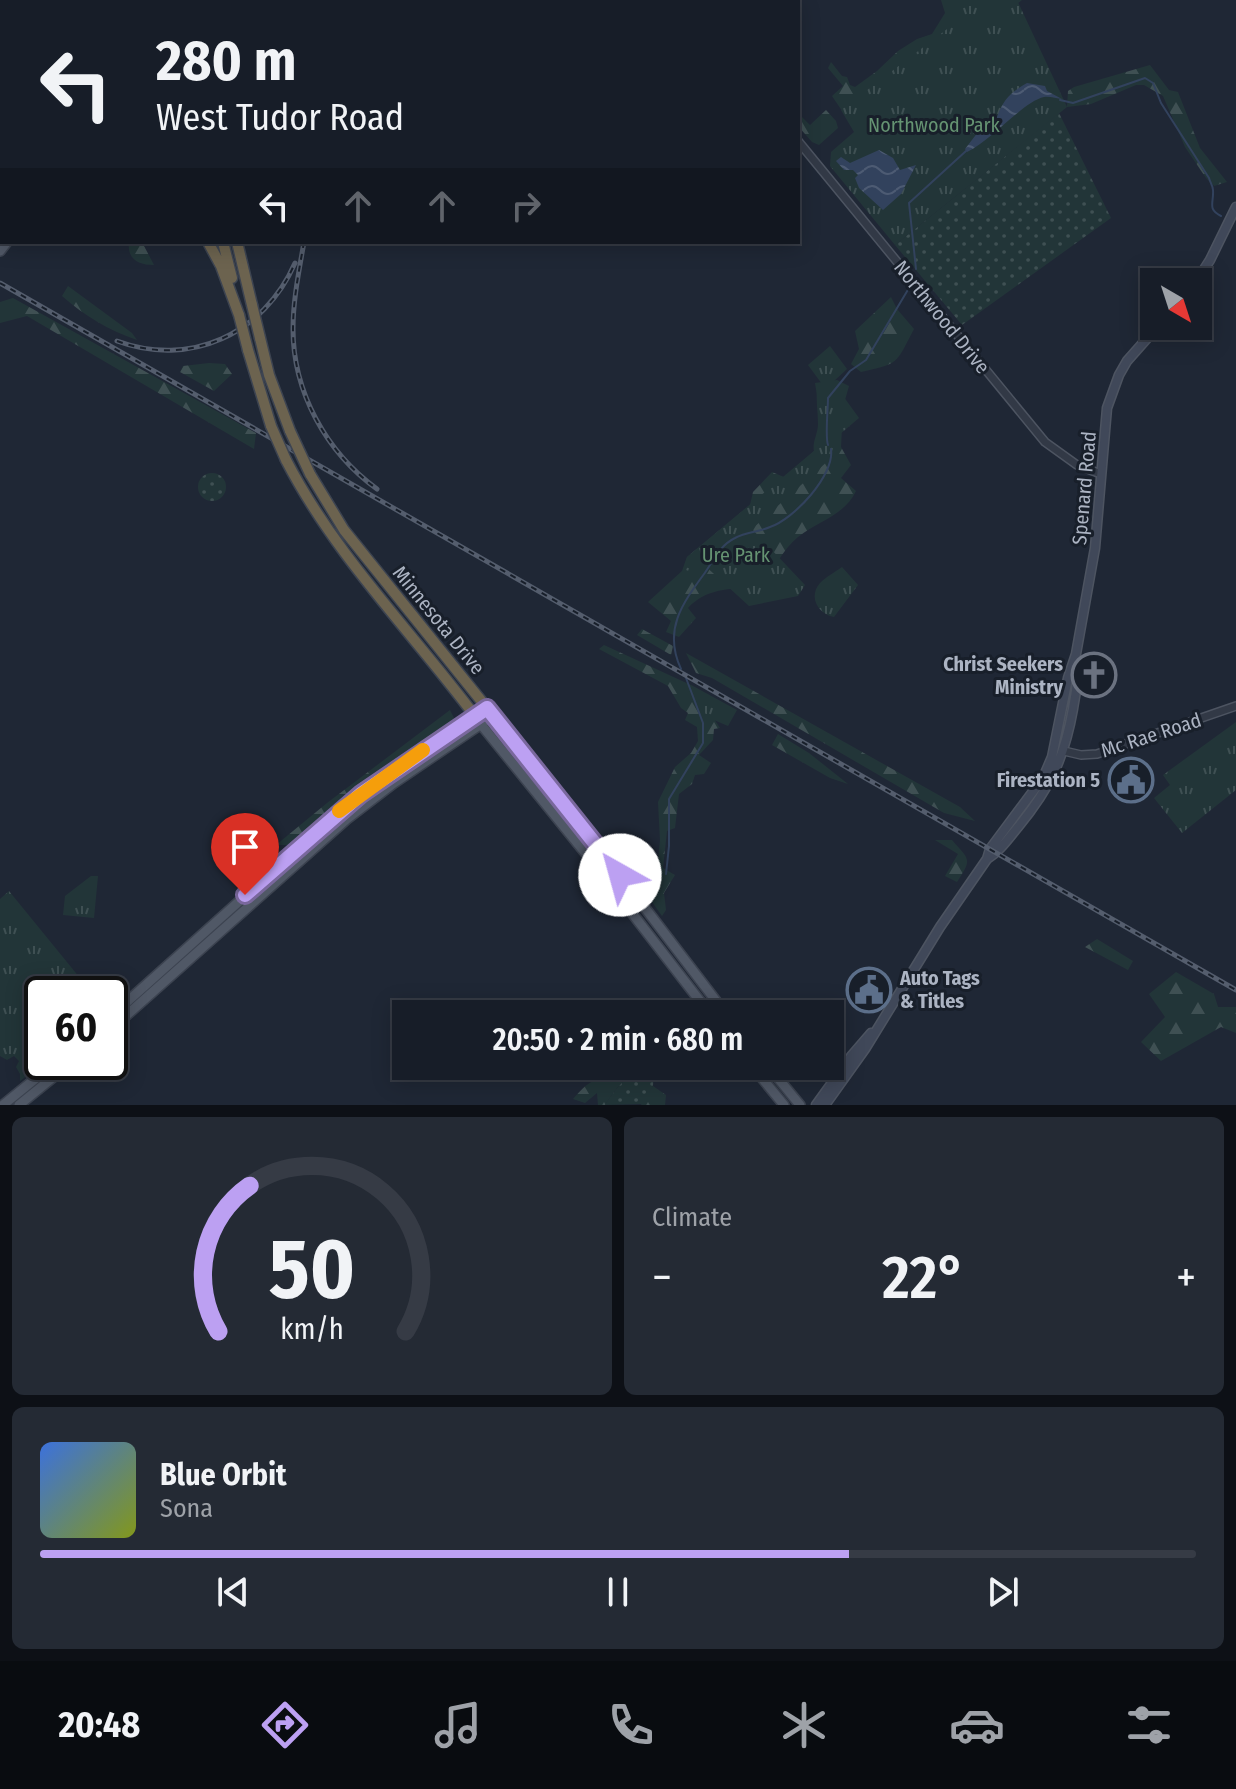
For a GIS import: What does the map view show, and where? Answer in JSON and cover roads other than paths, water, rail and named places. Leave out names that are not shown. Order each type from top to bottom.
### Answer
[{"type":"highway","points":[[209,244],[221,266],[239,315]]},
{"type":"highway","name":"Minnesota Drive","points":[[223,244],[248,350],[271,426],[286,460],[309,503],[339,548],[478,720]]},
{"type":"highway","name":"Minnesota Drive","points":[[237,244],[269,375],[310,474],[350,537],[490,712]]},
{"type":"highway","points":[[245,244],[252,305]]},
{"type":"main road","points":[[1205,268],[1236,207]]},
{"type":"main road","name":"Spenard Road","points":[[825,1105],[865,1049],[943,922],[987,859],[990,849],[1048,768],[1073,667],[1095,548],[1107,408],[1127,361],[1146,340]]},
{"type":"main road","name":"Spenard Road","points":[[987,859],[997,853],[1036,805],[1053,778],[1064,751],[1078,677],[1073,667]]},
{"type":"main road","points":[[128,1014],[194,956],[199,943],[230,916],[265,877],[361,794],[490,712]]},
{"type":"main road","name":"Minnesota Drive","points":[[490,712],[715,1000]]},
{"type":"main road","points":[[128,1002],[363,806],[478,720]]},
{"type":"main road","name":"Minnesota Drive","points":[[478,720],[699,1000]]},
{"type":"main road","points":[[600,849],[610,853],[620,846],[620,875]]},
{"type":"main road","name":"Spenard Road","points":[[816,1105],[851,1056],[875,1030]]},
{"type":"main road","points":[[3,1105],[34,1080]]},
{"type":"main road","points":[[19,1105],[50,1080]]},
{"type":"main road","points":[[763,1080],[784,1105]]},
{"type":"main road","points":[[779,1080],[800,1105]]},
{"type":"street","name":"Northwood Drive","points":[[800,143],[1045,442],[1077,465],[1101,474]]},
{"type":"street","name":"Mc Rae Road","points":[[1064,751],[1081,755],[1097,754],[1236,706]]},
{"type":"water","points":[[1027,83],[1045,86],[1047,91],[1062,99],[1046,97],[1036,100],[967,152],[965,149],[988,119],[997,117],[1008,97]]},
{"type":"water","points":[[879,150],[893,158],[900,170],[916,165],[901,194],[883,210],[859,188],[855,178],[858,175],[853,170],[844,170],[836,161],[841,157],[850,163]]},
{"type":"waterway","points":[[1060,100],[1073,103],[1145,78],[1153,83],[1161,103],[1209,178],[1213,188],[1213,208],[1221,216]]},
{"type":"waterway","points":[[916,269],[909,203],[966,151]]},
{"type":"waterway","points":[[828,445],[828,398],[850,371],[866,360],[909,288]]},
{"type":"waterway","points":[[681,669],[674,642],[678,618],[717,554],[735,538],[766,529],[801,506],[827,471],[831,449]]},
{"type":"waterway","points":[[666,874],[669,799],[703,743],[703,723],[686,678]]},
{"type":"railway","points":[[304,244],[293,318],[299,375],[306,398],[328,439],[342,457],[377,489]]},
{"type":"railway","points":[[117,341],[144,348],[171,350],[197,347],[222,339],[264,309],[295,263]]},
{"type":"railway","points":[[0,283],[1236,990]]},
{"type":"place","name":"Christ Seekers Ministry","points":[[1094,675]]},
{"type":"place","name":"Firestation 5","points":[[1131,780]]},
{"type":"place","name":"Auto Tags & Titles","points":[[869,990]]},
{"type":"park label","name":"Northwood Park","points":[[934,125]]},
{"type":"park label","name":"Ure Park","points":[[736,555]]}]
